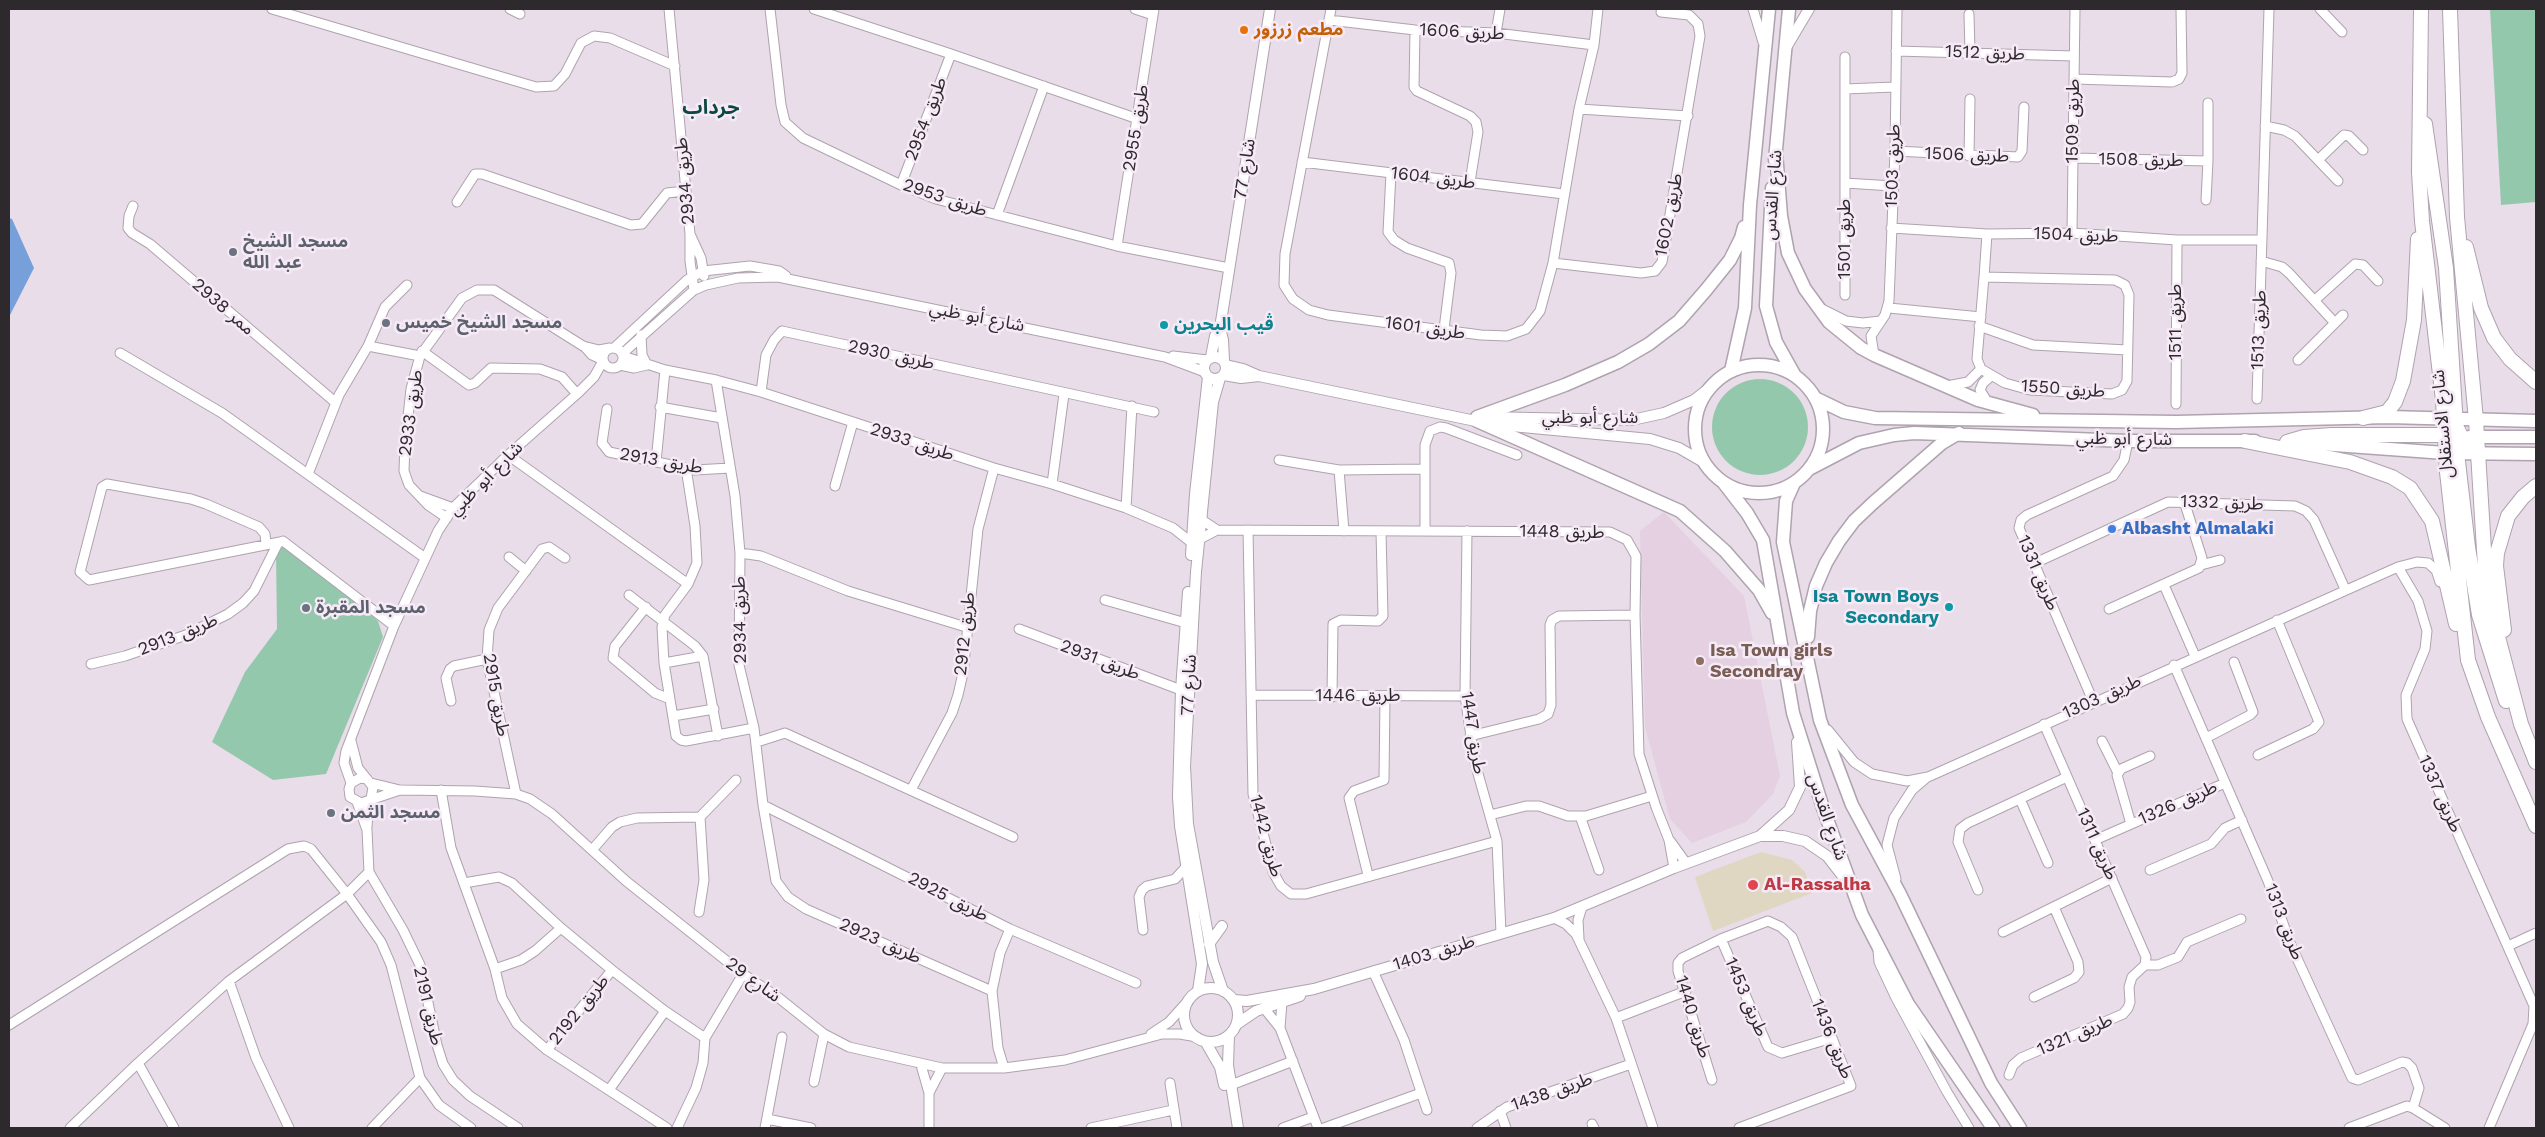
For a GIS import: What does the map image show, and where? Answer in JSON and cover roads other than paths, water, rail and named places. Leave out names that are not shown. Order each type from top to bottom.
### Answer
[{"type":"main road","name":"شارع القدس","points":[[1731,371],[1746,308],[1750,205],[1769,9]]},
{"type":"main road","name":"شارع القدس","points":[[1789,9],[1770,208],[1766,306],[1776,342],[1795,376]]},
{"type":"main road","name":"شارع الاستقلال","points":[[2421,9],[2419,172],[2422,221],[2452,431],[2451,453],[2468,660],[2488,717],[2536,826]]},
{"type":"main road","name":"شارع الاستقلال","points":[[2450,9],[2457,217],[2476,420],[2485,566],[2493,618],[2521,724],[2536,762]]},
{"type":"main road","points":[[2419,96],[2432,159],[2446,268],[2452,431],[2478,453]]},
{"type":"main road","points":[[1776,152],[1780,216],[1788,253],[1795,270],[1815,305],[1844,335],[1874,354],[1988,404],[2050,419]]},
{"type":"main road","points":[[1474,418],[1566,385],[1618,362],[1649,344],[1679,321],[1730,260],[1741,238],[1750,205]]},
{"type":"main road","points":[[2457,217],[2487,323],[2494,338],[2510,359],[2536,382]]},
{"type":"main road","points":[[2363,418],[2386,412],[2395,402],[2403,382],[2414,320],[2417,246],[2422,221]]},
{"type":"main road","points":[[1764,365],[1780,368],[1795,376],[1815,398],[1821,412],[1823,434],[1818,455],[1810,468],[1794,483],[1781,490],[1759,493],[1736,489],[1723,482],[1705,463],[1697,446],[1695,426],[1698,408],[1707,390],[1731,371],[1747,366],[1764,365]]},
{"type":"main road","name":"شارع أبو ظبي","points":[[1815,398],[1844,412],[1874,418],[2242,421],[2389,417],[2477,438],[2536,437]]},
{"type":"main road","points":[[1474,418],[1680,511],[1724,552],[1759,590],[1776,621]]},
{"type":"main road","points":[[2287,442],[2304,437],[2332,435],[2452,431],[2476,420],[2536,421]]},
{"type":"main road","name":"شارع أبو ظبي","points":[[1810,468],[1842,450],[1876,438],[1914,433],[1960,433],[2128,441],[2287,442],[2451,453],[2536,454]]},
{"type":"main road","points":[[1809,662],[1810,611],[1822,571],[1839,541],[1854,521],[1873,503],[1942,443],[1960,433]]},
{"type":"main road","points":[[2245,441],[2350,462],[2392,476],[2410,488],[2432,521],[2458,634],[2468,660]]},
{"type":"main road","points":[[2451,453],[2479,615],[2507,704],[2521,724]]},
{"type":"main road","name":"شارع القدس","points":[[1723,482],[1747,513],[1763,540],[1793,713],[1823,808],[1862,915],[1908,1004],[1994,1128]]},
{"type":"main road","name":"شارع القدس","points":[[1794,483],[1786,500],[1783,542],[1820,720],[1852,805],[1900,894],[1991,1083],[2020,1128]]},
{"type":"main road","points":[[2510,683],[2496,566],[2497,553],[2508,516],[2523,497],[2536,486]]},
{"type":"street","points":[[272,9],[536,88],[554,86],[565,74],[581,43],[594,36],[610,38],[675,66]]},
{"type":"street","points":[[510,9],[520,14]]},
{"type":"street","name":"طريق 2934","points":[[669,9],[694,290]]},
{"type":"street","name":"طريق 2953","points":[[770,9],[781,105],[786,122],[803,138],[901,185],[936,199],[1117,246],[1228,268]]},
{"type":"street","name":"طريق 2954","points":[[814,9],[1138,119]]},
{"type":"street","points":[[1135,9],[1154,12]]},
{"type":"street","name":"شارع 77","points":[[1223,991],[1215,970],[1209,944],[1188,824],[1186,736],[1207,374],[1215,336],[1220,328],[1270,9]]},
{"type":"street","name":"طريق 1601","points":[[1331,9],[1285,254],[1284,285],[1293,299],[1309,310],[1328,315],[1444,329],[1481,336],[1507,336],[1526,329],[1540,311],[1553,263],[1579,109],[1594,45],[1598,9]]},
{"type":"street","points":[[1496,33],[1500,9]]},
{"type":"street","points":[[1753,9],[1764,49]]},
{"type":"street","points":[[1785,51],[1809,9]]},
{"type":"street","name":"طريق 1503","points":[[1874,354],[1871,336],[1888,308],[1895,151],[1897,9]]},
{"type":"street","name":"طريق 1509","points":[[2072,233],[2075,9]]},
{"type":"street","points":[[2074,79],[2172,82],[2179,79],[2182,73],[2181,9]]},
{"type":"street","name":"طريق 1513","points":[[2257,398],[2268,9]]},
{"type":"street","points":[[2326,11],[2342,32]]},
{"type":"street","name":"طريق 2955","points":[[1117,246],[1154,12]]},
{"type":"street","name":"طريق 1602","points":[[1553,263],[1641,273],[1655,271],[1662,262],[1700,36],[1698,24],[1689,15],[1661,12]]},
{"type":"street","points":[[1970,14],[1970,52]]},
{"type":"street","name":"طريق 1606","points":[[1329,20],[1415,30],[1496,33],[1594,45]]},
{"type":"street","points":[[1415,30],[1414,87],[1417,91],[1470,116],[1476,122],[1478,132],[1470,182]]},
{"type":"street","name":"طريق 1512","points":[[1896,51],[2074,56]]},
{"type":"street","name":"طريق 2954","points":[[901,185],[951,54]]},
{"type":"street","name":"طريق 1501","points":[[1845,295],[1846,57]]},
{"type":"street","points":[[997,215],[1044,86]]},
{"type":"street","points":[[1845,88],[1895,87]]},
{"type":"street","points":[[1969,156],[1970,99]]},
{"type":"street","points":[[2206,200],[2208,103]]},
{"type":"street","name":"طريق 1506","points":[[1895,151],[2018,157],[2022,151],[2024,107]]},
{"type":"street","points":[[1579,109],[1688,116]]},
{"type":"street","points":[[2265,126],[2284,130],[2295,136],[2338,181]]},
{"type":"street","points":[[2318,160],[2344,135],[2349,136],[2363,150]]},
{"type":"street","name":"طريق 1508","points":[[2073,158],[2208,161]]},
{"type":"street","name":"طريق 1604","points":[[1302,162],[1564,194]]},
{"type":"street","points":[[1391,173],[1388,232],[1394,240],[1406,248],[1449,264],[1451,273],[1444,329]]},
{"type":"street","points":[[457,202],[475,174],[482,174],[631,225],[642,224],[666,194],[685,191]]},
{"type":"street","name":"طريق 1501","points":[[1845,183],[1893,186]]},
{"type":"street","name":"ممر 2938","points":[[133,206],[128,216],[128,228],[132,233],[150,244],[335,402]]},
{"type":"street","name":"طريق 1504","points":[[1891,228],[1987,234],[2072,233],[2177,240],[2262,240]]},
{"type":"street","name":"طريق 2934","points":[[690,234],[701,258],[706,285]]},
{"type":"street","points":[[1946,386],[1968,382],[1981,369],[1977,359],[1987,234]]},
{"type":"street","name":"طريق 1511","points":[[2176,404],[2177,240]]},
{"type":"street","name":"طريق 1513","points":[[2261,261],[2282,267],[2335,323]]},
{"type":"street","points":[[2315,300],[2355,264],[2362,265],[2378,281]]},
{"type":"street","name":"شارع أبو ظبي","points":[[594,377],[603,360],[603,354],[635,329],[692,276],[703,272],[750,266],[779,271],[788,278]]},
{"type":"street","name":"طريق 1550","points":[[1981,369],[1990,376],[2017,387],[2037,391],[2117,393],[2122,390],[2127,381],[2129,295],[2125,285],[2120,282],[1984,277]]},
{"type":"street","name":"شارع أبو ظبي","points":[[351,783],[344,763],[351,740],[394,626],[425,558],[453,508],[594,377],[610,368],[622,358],[642,336],[694,290],[706,285],[738,278],[788,278],[1165,357],[1207,374]]},
{"type":"street","points":[[308,474],[335,402],[368,346],[385,307],[407,285]]},
{"type":"street","name":"طريق 2933","points":[[447,518],[432,508],[414,491],[406,478],[404,463],[408,407],[421,354],[462,298],[469,292],[486,289],[502,294],[584,346],[592,355],[603,360],[610,368]]},
{"type":"street","points":[[1815,305],[1846,321],[1863,323],[1880,321]]},
{"type":"street","points":[[1888,308],[1980,321],[2033,345],[2128,350]]},
{"type":"street","points":[[2298,360],[2343,315]]},
{"type":"street","name":"شارع 77","points":[[1197,521],[1213,402],[1224,370],[1223,336],[1220,328]]},
{"type":"street","points":[[635,329],[642,336],[641,349],[647,366]]},
{"type":"street","name":"طريق 2930","points":[[761,392],[766,356],[774,340],[782,331],[1064,394],[1132,406],[1154,412]]},
{"type":"street","points":[[368,346],[421,354],[469,385],[491,368],[540,369],[562,377],[577,394]]},
{"type":"street","name":"طريق 2933","points":[[584,346],[599,350],[612,348]]},
{"type":"street","points":[[612,348],[622,358]]},
{"type":"street","points":[[120,353],[222,413],[425,558]]},
{"type":"street","name":"شارع أبو ظبي","points":[[1165,357],[1186,356],[1209,359]]},
{"type":"street","points":[[1207,374],[1224,370],[1218,357],[1209,359]]},
{"type":"street","name":"طريق 2933","points":[[622,358],[634,368],[647,366],[716,380],[761,392],[994,468],[1052,484],[1126,508],[1173,528],[1196,541]]},
{"type":"street","points":[[656,462],[665,370]]},
{"type":"street","name":"شارع أبو ظبي","points":[[1224,370],[1241,378],[1259,376],[1519,427],[1650,439],[1679,448],[1705,463]]},
{"type":"street","points":[[1988,404],[1980,390],[1983,383],[1990,376]]},
{"type":"street","name":"طريق 2934","points":[[716,380],[730,468],[740,553],[739,665],[757,742],[763,805],[776,881]]},
{"type":"street","name":"شارع أبو ظبي","points":[[1474,418],[1632,420],[1656,415],[1679,407],[1707,390]]},
{"type":"street","points":[[1052,484],[1064,394]]},
{"type":"street","points":[[1126,508],[1132,406]]},
{"type":"street","points":[[660,407],[722,418]]},
{"type":"street","name":"طريق 2913","points":[[607,409],[602,440],[606,450],[704,471],[730,468]]},
{"type":"street","points":[[835,486],[853,422]]},
{"type":"street","points":[[1425,530],[1426,438],[1430,431],[1440,427],[1517,455]]},
{"type":"street","name":"طريق 1331","points":[[2094,701],[2019,531],[2021,520],[2027,515],[2113,476],[2124,460],[2128,441]]},
{"type":"street","points":[[508,455],[688,584]]},
{"type":"street","points":[[1279,460],[1339,470],[1425,469]]},
{"type":"street","points":[[686,468],[695,526],[696,563],[688,584],[663,620],[661,634],[676,736],[681,740],[718,736],[754,728]]},
{"type":"street","name":"طريق 2912","points":[[910,790],[952,713],[963,673],[966,628],[980,516],[994,468]]},
{"type":"street","points":[[1339,470],[1344,531]]},
{"type":"street","points":[[266,544],[265,534],[259,527],[206,504],[191,499],[107,484],[102,488],[80,572],[89,580],[284,542],[394,626]]},
{"type":"street","points":[[420,496],[453,508]]},
{"type":"street","points":[[2184,501],[2202,558],[2201,565]]},
{"type":"street","name":"طريق 1332","points":[[2033,564],[2160,504],[2184,501],[2301,508],[2314,520],[2345,589]]},
{"type":"street","points":[[1173,528],[1184,528],[1197,521],[1217,530]]},
{"type":"street","name":"طريق 1448","points":[[1196,541],[1217,530],[1610,532],[1627,540],[1636,556],[1635,615],[1639,754],[1652,796],[1669,840],[1674,868]]},
{"type":"street","name":"طريق 1442","points":[[1248,530],[1253,794],[1273,872],[1281,886],[1291,894],[1306,894],[1368,875],[1497,841]]},
{"type":"street","name":"طريق 1447","points":[[1467,530],[1465,696],[1470,736],[1497,841],[1501,933]]},
{"type":"street","points":[[1332,697],[1333,624],[1341,620],[1378,621],[1383,616],[1381,531]]},
{"type":"street","name":"شارع 77","points":[[1196,541],[1186,623],[1181,690],[1178,797],[1189,888],[1202,964],[1198,992]]},
{"type":"street","name":"طريق 2913","points":[[91,664],[125,656],[186,635],[228,614],[243,603],[254,591],[284,542]]},
{"type":"street","name":"طريق 2915","points":[[516,794],[487,659],[488,639],[498,608],[546,547],[550,547],[565,558]]},
{"type":"street","points":[[740,553],[761,556],[848,591],[966,628]]},
{"type":"street","points":[[508,557],[526,571]]},
{"type":"street","points":[[2110,609],[2196,570],[2201,565],[2220,560]]},
{"type":"street","name":"طريق 1303","points":[[1820,720],[1854,762],[1872,774],[1907,781],[1928,776],[2345,589],[2398,567],[2417,562],[2428,563],[2434,567],[2446,609],[2458,634]]},
{"type":"street","name":"طريق 1337","points":[[2398,567],[2418,602],[2427,631],[2425,649],[2406,695],[2407,719],[2533,1001],[2535,1019]]},
{"type":"street","points":[[2164,585],[2195,656]]},
{"type":"street","points":[[629,595],[663,620],[704,656],[718,736]]},
{"type":"street","points":[[1105,600],[1186,623]]},
{"type":"street","points":[[646,607],[614,646],[613,658],[655,693],[670,699]]},
{"type":"street","points":[[1470,736],[1539,719],[1548,714],[1552,705],[1550,625],[1556,617],[1635,615]]},
{"type":"street","points":[[2258,755],[2313,730],[2318,722],[2277,620]]},
{"type":"street","name":"طريق 2931","points":[[1019,629],[1181,690]]},
{"type":"street","points":[[664,663],[704,656]]},
{"type":"street","points":[[451,701],[446,678],[450,669],[454,666],[487,659]]},
{"type":"street","points":[[2206,738],[2250,716],[2253,712],[2234,662]]},
{"type":"street","name":"طريق 1313","points":[[2174,665],[2268,881],[2290,943],[2352,1078],[2358,1080],[2402,1062],[2407,1063],[2418,1081],[2419,1094],[2414,1108]]},
{"type":"street","name":"طريق 1446","points":[[1251,695],[1332,697],[1465,696]]},
{"type":"street","points":[[1368,875],[1349,798],[1357,789],[1381,783],[1384,780],[1385,696]]},
{"type":"street","points":[[673,716],[714,709]]},
{"type":"street","name":"طريق 1403","points":[[1760,836],[1789,810],[1800,787],[1800,757],[1793,713]]},
{"type":"street","name":"طريق 1311","points":[[2044,724],[2146,956],[2145,965]]},
{"type":"street","points":[[757,742],[785,733],[1013,837]]},
{"type":"street","points":[[351,740],[358,768],[369,781],[374,791],[370,800],[367,830]]},
{"type":"street","name":"طريق 1326","points":[[2102,741],[2118,773],[2117,781],[2132,824]]},
{"type":"street","points":[[2118,773],[2150,756]]},
{"type":"street","name":"طريق 1303","points":[[1900,894],[1887,845],[1894,818],[1912,790],[1928,776]]},
{"type":"street","points":[[1978,890],[1958,842],[1958,833],[1964,825],[2067,777]]},
{"type":"street","points":[[369,781],[360,778],[351,783],[349,793],[357,802],[370,800]]},
{"type":"street","points":[[592,850],[612,827],[620,822],[637,818],[700,817],[736,780]]},
{"type":"street","name":"شارع 29","points":[[369,781],[400,790],[516,794],[530,799],[552,814],[626,882],[743,974],[779,998],[824,1034],[849,1047],[921,1065],[942,1068],[1004,1068],[1065,1060],[1144,1038],[1171,1034],[1201,1039]]},
{"type":"street","name":"طريق 1326","points":[[2095,840],[2225,782]]},
{"type":"street","name":"شارع 29","points":[[370,800],[400,790]]},
{"type":"street","name":"طريق 2192","points":[[441,790],[451,848],[495,969],[502,998],[516,1024],[547,1050],[667,1128]]},
{"type":"street","points":[[1490,815],[1526,806],[1539,806],[1553,812],[1580,816],[1652,796]]},
{"type":"street","points":[[2020,799],[2048,862]]},
{"type":"street","name":"طريق 2191","points":[[357,802],[367,830],[369,872],[403,930],[420,964],[437,1045],[443,1064],[453,1080],[470,1096],[518,1128]]},
{"type":"street","name":"طريق 2925","points":[[763,805],[1010,929],[1136,983]]},
{"type":"street","points":[[1580,816],[1599,870]]},
{"type":"street","points":[[699,912],[704,880],[700,817]]},
{"type":"street","points":[[2150,870],[2211,844],[2226,828],[2242,820]]},
{"type":"street","name":"طريق 1403","points":[[1237,1024],[1264,1008],[1314,989],[1554,918],[1674,868],[1760,836],[1783,836],[1805,841],[1827,856],[1852,888]]},
{"type":"street","name":"طريق 1448","points":[[1669,840],[1686,864]]},
{"type":"street","points":[[9,1025],[288,849],[304,846],[311,849],[347,894],[381,942],[392,965],[420,1078],[439,1105],[472,1128]]},
{"type":"street","points":[[1143,930],[1139,897],[1142,890],[1147,886],[1175,879],[1186,867]]},
{"type":"street","points":[[70,1128],[138,1062],[229,981],[347,894],[369,872]]},
{"type":"street","name":"طريق 2192","points":[[464,882],[499,877],[512,883],[612,970],[665,1011],[705,1038]]},
{"type":"street","points":[[2003,932],[2112,878]]},
{"type":"street","points":[[1175,879],[1189,888]]},
{"type":"street","name":"طريق 2923","points":[[776,881],[788,897],[806,909],[992,991]]},
{"type":"street","points":[[1579,940],[1578,927],[1582,907]]},
{"type":"street","points":[[2034,998],[2074,978],[2079,972],[2078,962],[2054,907]]},
{"type":"street","points":[[1554,918],[1571,929],[1579,940],[1616,1018],[1653,1128]]},
{"type":"street","points":[[2145,965],[2158,965],[2178,956],[2188,942],[2240,919]]},
{"type":"street","name":"طريق 1440","points":[[1712,1080],[1686,991],[1678,971],[1678,963],[1682,958],[1721,939],[1768,922]]},
{"type":"street","name":"طريق 1436","points":[[1741,1128],[1851,1086],[1792,937],[1781,927],[1768,922]]},
{"type":"street","points":[[1209,944],[1222,926]]},
{"type":"street","points":[[495,969],[521,960],[536,951],[562,928]]},
{"type":"street","points":[[1004,1068],[998,1048],[992,991],[1000,953],[1010,929]]},
{"type":"street","points":[[2508,946],[2536,933]]},
{"type":"street","name":"طريق 1453","points":[[1721,939],[1768,1047],[1782,1053],[1832,1038]]},
{"type":"street","points":[[1877,945],[1879,962],[1896,998],[1969,1128]]},
{"type":"street","name":"طريق 1321","points":[[2009,1075],[2013,1065],[2026,1056],[2122,1014],[2128,1008],[2130,1002],[2129,988],[2132,977],[2145,965]]},
{"type":"street","name":"طريق 2192","points":[[547,1050],[612,970]]},
{"type":"street","points":[[1373,971],[1404,1040],[1427,1110]]},
{"type":"street","points":[[677,1128],[696,1088],[703,1063],[705,1038],[743,974]]},
{"type":"street","points":[[229,981],[256,1058],[289,1128]]},
{"type":"street","points":[[1201,1039],[1214,1042],[1229,1035],[1237,1024],[1238,1012],[1234,1000],[1223,991],[1210,988],[1198,992],[1188,1001],[1185,1008],[1186,1025],[1201,1039],[1220,1067],[1231,1128]]},
{"type":"street","name":"طريق 1403","points":[[1234,1000],[1247,1001],[1314,989]]},
{"type":"street","points":[[1616,1018],[1686,991]]},
{"type":"street","name":"شارع 29","points":[[1144,1038],[1169,1022],[1188,1001]]},
{"type":"street","points":[[1280,1028],[1282,1002]]},
{"type":"street","points":[[1264,1008],[1280,1028],[1318,1128]]},
{"type":"street","points":[[609,1090],[665,1011]]},
{"type":"street","points":[[2489,1128],[2535,1019]]},
{"type":"street","points":[[814,1082],[824,1034]]},
{"type":"street","points":[[1229,1035],[1228,1055],[1238,1128]]},
{"type":"street","points":[[782,1037],[766,1124],[811,1128]]},
{"type":"street","points":[[1231,1085],[1293,1061]]},
{"type":"street","points":[[138,1062],[174,1128]]},
{"type":"street","name":"طريق 1438","points":[[1477,1128],[1500,1111],[1631,1064]]},
{"type":"street","points":[[921,1065],[929,1093],[929,1128]]},
{"type":"street","points":[[929,1093],[942,1068]]},
{"type":"street","points":[[372,1128],[420,1078]]},
{"type":"street","points":[[1170,1083],[1177,1128]]},
{"type":"street","points":[[1324,1128],[1421,1093]]},
{"type":"street","points":[[2349,1128],[2404,1106],[2414,1108],[2445,1128]]},
{"type":"street","points":[[1091,1128],[1173,1110]]},
{"type":"street","points":[[1500,1111],[1506,1128]]},
{"type":"street","points":[[1283,1128],[1313,1117]]},
{"type":"water","points":[[9,218],[12,219],[34,268],[9,317]]},
{"type":"place","name":"مطعم زرزور","points":[[1244,30]]},
{"type":"place","name":"مسجد الشيخ عبد الله","points":[[233,252]]},
{"type":"place","name":"مسجد الشيخ خميس","points":[[386,323]]},
{"type":"place","name":"ڤيب البحرين","points":[[1164,325]]},
{"type":"place","name":"Albasht Almalaki","points":[[2112,529]]},
{"type":"place","name":"Isa Town Boys Secondary","points":[[1949,607]]},
{"type":"place","name":"مسجد المقبرة","points":[[306,608]]},
{"type":"place","name":"Isa Town girls Secondray","points":[[1700,661]]},
{"type":"place","name":"مسجد الثمن","points":[[331,813]]},
{"type":"place","name":"Al-Rassalha","points":[[1753,885]]},
{"type":"district","name":"جرداب","points":[[711,108]]}]
